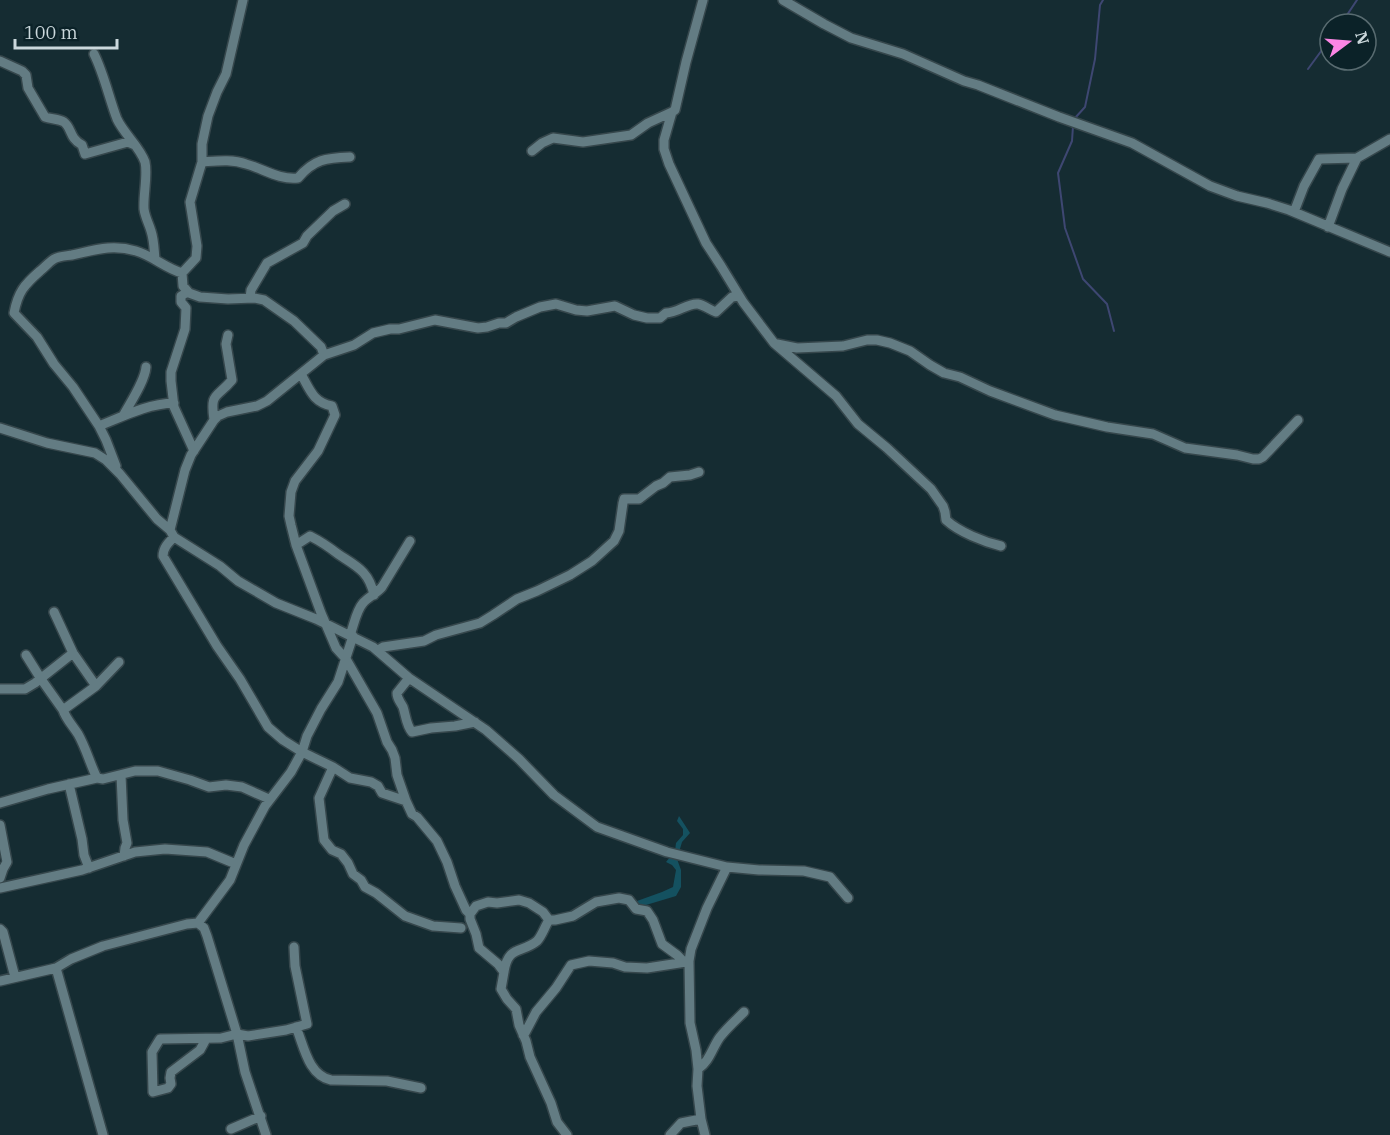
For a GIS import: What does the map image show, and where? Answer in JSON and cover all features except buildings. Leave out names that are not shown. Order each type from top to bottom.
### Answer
[{"type":"street","points":[[243,0],[226,74],[208,116],[202,144],[202,162],[190,202],[197,246],[196,258],[182,273],[183,286],[189,293],[200,297],[264,300],[294,321],[321,346],[324,355]]},
{"type":"street","points":[[703,0],[675,110],[672,112],[664,140],[664,149],[706,243],[739,296],[774,343],[836,396],[858,424],[931,489],[943,506],[946,520],[954,528],[1001,546]]},
{"type":"street","points":[[783,0],[851,38],[903,54],[964,81],[1132,142],[1210,186],[1293,212],[1390,252]]},
{"type":"street","points":[[94,54],[118,120],[145,162],[144,208],[151,231],[155,259]]},
{"type":"street","points":[[0,61],[26,75],[28,88],[45,117],[62,120],[72,136],[82,145],[85,154],[128,142],[135,145]]},
{"type":"street","points":[[532,151],[553,138],[583,142],[631,135],[648,123],[672,112]]},
{"type":"street","points":[[1293,212],[1319,159],[1357,158],[1390,138]]},
{"type":"street","points":[[202,162],[226,160],[245,163],[289,179],[298,178],[310,165],[326,158],[350,157]]},
{"type":"street","points":[[1328,227],[1342,189],[1357,158]]},
{"type":"street","points":[[250,298],[251,290],[267,263],[303,243],[307,236],[333,211],[345,204]]},
{"type":"street","points":[[120,474],[99,426],[73,387],[54,364],[37,336],[14,313],[16,302],[19,293],[26,285],[55,258],[101,248],[135,251],[155,259],[170,270],[182,273]]},
{"type":"street","points":[[189,293],[181,296],[181,302],[186,308],[185,329],[171,372],[174,407],[194,451]]},
{"type":"street","points":[[406,801],[382,793],[378,786],[371,783],[350,778],[302,752],[268,727],[163,556],[163,551],[172,534],[185,470],[214,420],[227,412],[256,406],[267,401],[324,355],[354,345],[373,333],[390,329],[399,330],[435,320],[478,328],[487,327],[506,323],[540,307],[556,304],[587,311],[615,306],[634,315],[660,318],[666,313],[697,304],[716,312],[732,297],[739,296]]},
{"type":"street","points":[[214,420],[212,406],[214,396],[232,380],[226,344],[228,335]]},
{"type":"street","points":[[774,343],[797,348],[843,346],[877,340],[910,351],[944,373],[960,377],[1055,416],[1153,434],[1185,448],[1253,459],[1263,457],[1298,420]]},
{"type":"street","points":[[123,416],[146,367]]},
{"type":"street","points":[[301,374],[318,402],[332,406],[335,415],[318,451],[295,481],[291,492],[289,516],[296,545],[336,648],[346,659],[377,713],[395,758],[397,775],[412,814],[437,841],[466,910],[471,914]]},
{"type":"street","points":[[99,426],[157,404],[174,403]]},
{"type":"street","points":[[0,428],[47,443],[95,453],[106,460],[172,534],[238,581],[276,603],[378,650],[409,678],[475,722],[509,750],[554,795],[597,827],[667,852],[727,867],[804,871],[830,877],[848,898]]},
{"type":"street","points":[[95,453],[101,451],[106,440]]},
{"type":"street","points":[[378,650],[383,647],[424,641],[436,635],[480,623],[517,599],[570,575],[592,561],[614,541],[619,531],[624,499],[639,499],[670,477],[699,472]]},
{"type":"street","points":[[296,545],[310,536],[354,563],[366,574],[374,595]]},
{"type":"street","points":[[198,923],[230,880],[256,821],[291,772],[321,709],[338,682],[360,606],[382,587],[410,541]]},
{"type":"street","points":[[54,612],[73,653],[96,686]]},
{"type":"street","points":[[0,689],[25,689],[73,653]]},
{"type":"street","points":[[26,655],[78,733],[97,778]]},
{"type":"street","points":[[63,710],[96,686],[119,662]]},
{"type":"street","points":[[409,678],[397,693],[397,698],[403,706],[408,728],[412,732],[475,722]]},
{"type":"street","points":[[333,767],[319,798],[324,840],[332,849],[341,854],[353,874],[361,880],[365,887],[405,916],[433,926],[461,928]]},
{"type":"street","points":[[0,803],[69,784],[135,771],[158,771],[209,788],[226,785],[242,787],[269,800]]},
{"type":"street","points":[[121,775],[123,820],[127,843],[124,856]]},
{"type":"street","points":[[69,784],[84,855],[89,867]]},
{"type":"street","points":[[0,825],[7,862],[0,878]]},
{"type":"street","points":[[0,888],[89,867],[135,852],[165,849],[207,852],[236,864]]},
{"type":"street","points":[[705,1135],[697,1086],[696,1050],[690,1023],[687,961],[707,908],[727,867]]},
{"type":"street","points":[[549,920],[573,916],[596,902],[619,898],[629,900],[636,909],[647,911],[662,944],[687,961]]},
{"type":"street","points":[[504,972],[479,948],[470,919],[476,906],[488,902],[519,900],[543,912],[549,920]]},
{"type":"street","points":[[549,920],[539,939],[511,954],[505,964],[501,989],[516,1009],[530,1058],[551,1103],[557,1122],[567,1135]]},
{"type":"street","points":[[0,981],[56,968],[103,946],[198,923],[204,928],[207,936],[237,1034],[245,1072],[266,1135]]},
{"type":"street","points":[[0,929],[3,932],[15,977]]},
{"type":"street","points":[[206,1039],[200,1050],[171,1072],[171,1084],[168,1088],[153,1092],[152,1052],[160,1039],[206,1039],[237,1034],[248,1036],[307,1024],[295,966],[294,947]]},
{"type":"street","points":[[523,1035],[536,1012],[571,965],[589,961],[647,968],[687,961]]},
{"type":"street","points":[[56,968],[103,1135]]},
{"type":"street","points":[[698,1069],[710,1056],[722,1035],[744,1012]]},
{"type":"street","points":[[296,1027],[311,1065],[323,1079],[387,1081],[421,1088]]},
{"type":"street","points":[[231,1129],[261,1116]]},
{"type":"street","points":[[670,1135],[681,1124],[701,1119]]},
{"type":"shaded area","points":[[679,816],[690,833],[682,842],[677,859],[681,870],[681,887],[676,896],[636,908],[637,901],[673,887],[676,870],[666,862],[683,835],[683,829],[677,821]]},
{"type":"waterway","points":[[1075,118],[1085,107],[1095,59],[1100,5],[1103,0]]},
{"type":"waterway","points":[[1349,12],[1357,0]]},
{"type":"waterway","points":[[1308,69],[1318,55]]},
{"type":"waterway","points":[[1073,126],[1072,141],[1058,173],[1065,228],[1083,279],[1107,304],[1114,331]]}]
